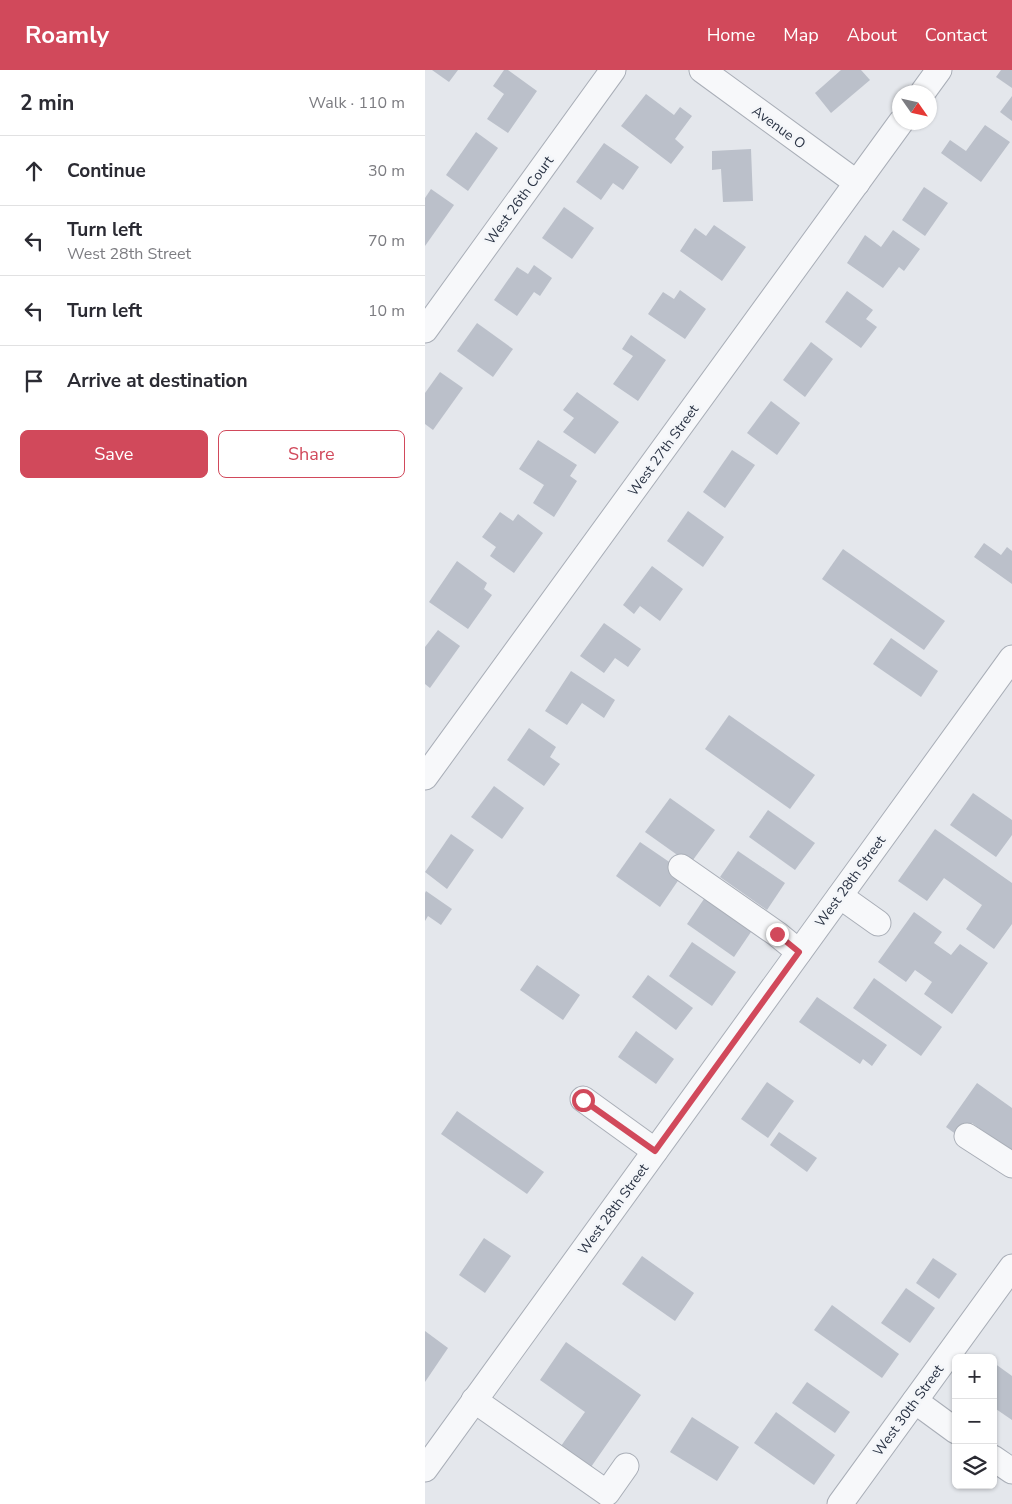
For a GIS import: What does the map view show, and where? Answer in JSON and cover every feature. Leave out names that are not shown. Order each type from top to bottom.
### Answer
[{"type":"street","name":"West 26th Court","points":[[425,311],[601,70]]},
{"type":"street","name":"West 26th Court","points":[[425,330],[613,70]]},
{"type":"street","name":"Avenue O","points":[[702,70],[857,183]]},
{"type":"street","points":[[928,85],[939,70]]},
{"type":"street","name":"West 27th Street","points":[[425,777],[895,130]]},
{"type":"street","name":"West 28th Street","points":[[425,1469],[1012,658]]},
{"type":"street","points":[[681,868],[777,934],[799,952]]},
{"type":"street","points":[[840,896],[878,923]]},
{"type":"street","points":[[583,1100],[655,1151]]},
{"type":"street","points":[[967,1136],[1012,1165]]},
{"type":"street","name":"West 30th Street","points":[[840,1504],[1012,1267]]},
{"type":"street","points":[[475,1400],[607,1493],[626,1466]]},
{"type":"street","points":[[915,1402],[952,1428]]},
{"type":"street","points":[[997,1461],[1012,1471]]},
{"type":"building","points":[[432,70],[458,70],[449,82]]},
{"type":"building","points":[[504,70],[508,70],[537,91],[508,133],[487,119],[504,94],[493,86]]},
{"type":"building","points":[[841,70],[861,70],[870,80],[831,113],[815,93]]},
{"type":"building","points":[[1001,70],[1012,70],[1012,88],[996,77]]},
{"type":"building","points":[[646,94],[674,115],[680,107],[692,116],[675,139],[684,147],[671,164],[621,126]]},
{"type":"building","points":[[1012,96],[1012,121],[1000,112]]},
{"type":"building","points":[[985,125],[1010,142],[981,182],[941,153],[950,140],[966,151]]},
{"type":"building","points":[[476,132],[498,148],[468,191],[446,175]]},
{"type":"building","points":[[604,143],[639,167],[623,190],[613,183],[601,200],[576,182]]},
{"type":"building","points":[[751,149],[753,201],[723,202],[721,169],[712,170],[712,151]]},
{"type":"building","points":[[924,187],[948,203],[925,236],[902,220]]},
{"type":"building","points":[[431,189],[454,205],[425,246],[425,198]]},
{"type":"building","points":[[564,207],[594,228],[572,259],[542,238]]},
{"type":"building","points":[[714,225],[746,247],[722,281],[680,251],[695,228],[706,236]]},
{"type":"building","points":[[893,230],[920,249],[904,271],[899,267],[883,288],[847,263],[865,235],[881,247]]},
{"type":"building","points":[[534,265],[552,278],[540,296],[534,292],[517,316],[494,300],[517,267],[528,274]]},
{"type":"building","points":[[680,290],[706,309],[685,339],[648,314],[663,292],[674,299]]},
{"type":"building","points":[[847,291],[873,310],[866,319],[877,327],[861,348],[825,322]]},
{"type":"building","points":[[477,323],[513,349],[493,377],[457,351]]},
{"type":"building","points":[[631,335],[666,360],[638,401],[613,384],[633,356],[622,349]]},
{"type":"building","points":[[811,342],[833,359],[805,397],[783,380]]},
{"type":"building","points":[[440,372],[463,388],[433,430],[425,424],[425,393]]},
{"type":"building","points":[[577,392],[619,422],[595,454],[563,432],[574,418],[563,410]]},
{"type":"building","points":[[771,401],[800,423],[777,455],[747,433]]},
{"type":"building","points":[[538,440],[577,465],[570,476],[577,481],[554,517],[533,503],[544,485],[519,469]]},
{"type":"building","points":[[732,450],[755,465],[725,508],[703,492]]},
{"type":"building","points":[[688,511],[724,537],[703,567],[667,541]]},
{"type":"building","points":[[500,512],[513,521],[518,514],[543,533],[514,573],[490,556],[496,547],[482,537]]},
{"type":"building","points":[[984,543],[1001,555],[1007,547],[1012,551],[1012,584],[974,557]]},
{"type":"building","points":[[843,549],[945,621],[924,650],[822,579]]},
{"type":"building","points":[[457,561],[487,583],[484,589],[492,595],[468,629],[429,602]]},
{"type":"building","points":[[652,566],[683,589],[660,621],[640,606],[634,614],[623,605]]},
{"type":"building","points":[[604,623],[641,649],[628,667],[615,658],[604,673],[580,656]]},
{"type":"building","points":[[438,630],[460,646],[430,688],[425,684],[425,647]]},
{"type":"building","points":[[891,638],[938,671],[921,697],[873,664]]},
{"type":"building","points":[[571,671],[615,700],[604,718],[582,703],[567,725],[545,711]]},
{"type":"building","points":[[729,715],[815,775],[790,809],[705,749]]},
{"type":"building","points":[[529,728],[556,747],[550,757],[560,764],[544,786],[507,760]]},
{"type":"building","points":[[494,786],[524,808],[502,839],[471,817]]},
{"type":"building","points":[[973,793],[1012,820],[1012,835],[996,857],[950,825]]},
{"type":"building","points":[[670,798],[715,830],[690,864],[645,832]]},
{"type":"building","points":[[768,810],[815,843],[795,870],[749,837]]},
{"type":"building","points":[[935,829],[1012,883],[1012,924],[994,949],[966,929],[982,905],[944,878],[927,901],[898,881]]},
{"type":"building","points":[[451,834],[474,850],[447,889],[425,872]]},
{"type":"building","points":[[640,842],[684,872],[660,907],[616,876]]},
{"type":"building","points":[[738,851],[785,883],[767,910],[720,877]]},
{"type":"building","points":[[426,891],[452,909],[441,925],[428,916],[425,921]]},
{"type":"building","points":[[706,896],[753,929],[734,957],[687,924]]},
{"type":"building","points":[[914,912],[942,932],[934,943],[951,955],[960,944],[988,963],[952,1014],[924,994],[932,982],[915,970],[906,982],[878,962]]},
{"type":"building","points":[[692,942],[736,972],[712,1006],[669,976]]},
{"type":"building","points":[[537,965],[580,995],[563,1020],[520,990]]},
{"type":"building","points":[[648,975],[693,1008],[676,1030],[632,997]]},
{"type":"building","points":[[874,978],[942,1027],[921,1056],[853,1008]]},
{"type":"building","points":[[817,997],[887,1045],[872,1066],[863,1059],[860,1064],[799,1022]]},
{"type":"building","points":[[636,1031],[674,1059],[656,1084],[618,1057]]},
{"type":"building","points":[[767,1082],[794,1101],[768,1138],[741,1119]]},
{"type":"building","points":[[977,1083],[1012,1108],[1012,1152],[972,1123],[961,1138],[946,1127]]},
{"type":"building","points":[[457,1111],[544,1172],[527,1194],[441,1134]]},
{"type":"building","points":[[779,1132],[817,1158],[807,1172],[770,1145]]},
{"type":"building","points":[[484,1238],[511,1256],[485,1293],[459,1275]]},
{"type":"building","points":[[642,1256],[694,1293],[675,1321],[622,1284]]},
{"type":"building","points":[[933,1258],[957,1274],[939,1299],[916,1283]]},
{"type":"building","points":[[906,1288],[935,1308],[910,1343],[881,1323]]},
{"type":"building","points":[[832,1305],[899,1354],[882,1378],[814,1330]]},
{"type":"building","points":[[425,1331],[448,1348],[425,1382]]},
{"type":"building","points":[[566,1342],[641,1395],[591,1467],[561,1446],[585,1412],[540,1380]]},
{"type":"building","points":[[997,1365],[1012,1376],[1012,1420],[997,1410]]},
{"type":"building","points":[[807,1382],[850,1412],[835,1433],[792,1403]]},
{"type":"building","points":[[776,1412],[835,1455],[814,1485],[754,1443]]},
{"type":"building","points":[[692,1417],[739,1447],[717,1481],[670,1452]]},
{"type":"route","points":[[583,1100],[655,1151],[799,952],[777,934]]}]
